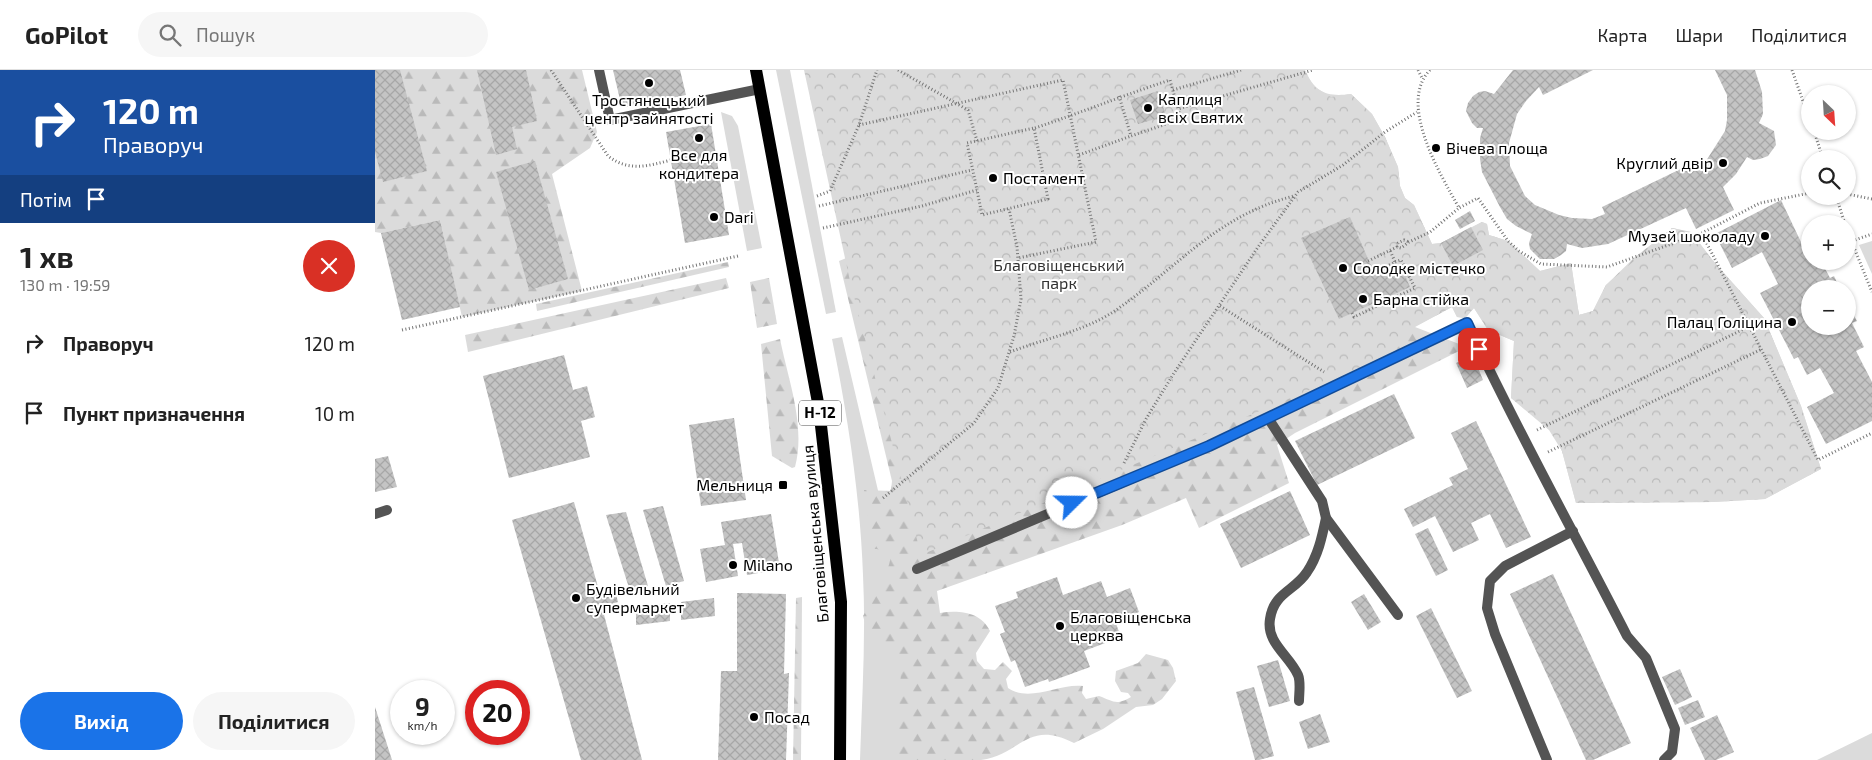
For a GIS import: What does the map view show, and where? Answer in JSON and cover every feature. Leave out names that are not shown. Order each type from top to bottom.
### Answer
[{"type":"main road","name":"Благовіщенська вулиця","points":[[756,70],[819,408],[841,602],[840,760]]},
{"type":"lane","points":[[599,70],[610,120],[760,89]]},
{"type":"lane","points":[[917,569],[1209,446],[1467,323],[1495,383],[1525,436],[1627,636],[1646,658],[1675,729],[1672,752],[1663,760]]},
{"type":"lane","points":[[1268,418],[1322,501],[1326,518],[1398,615]]},
{"type":"lane","points":[[375,514],[387,510]]},
{"type":"lane","points":[[1299,701],[1299,677],[1291,661],[1281,652],[1270,634],[1270,618],[1276,600],[1306,573],[1320,546],[1326,518]]},
{"type":"lane","points":[[1547,760],[1495,634],[1487,608],[1490,581],[1505,566],[1573,531]]},
{"type":"path","points":[[817,196],[830,190],[859,125],[877,70]]},
{"type":"path","points":[[898,70],[968,110],[977,141]]},
{"type":"path","points":[[1173,90],[1241,70]]},
{"type":"path","points":[[1178,109],[1313,70]]},
{"type":"path","points":[[1418,70],[1422,78],[1417,112],[1434,161],[1459,208]]},
{"type":"path","points":[[1422,78],[1430,70]]},
{"type":"path","points":[[1792,70],[1801,96]]},
{"type":"path","points":[[859,125],[1063,80],[1096,242],[1018,258]]},
{"type":"path","points":[[1034,128],[1048,199],[982,215],[967,144],[1071,117],[1119,96],[1170,80],[1181,119],[1079,155]]},
{"type":"path","points":[[1119,96],[1131,136]]},
{"type":"path","points":[[1107,488],[1125,462],[1146,419],[1298,192],[1343,164],[1385,132],[1417,112]]},
{"type":"path","points":[[819,206],[972,170]]},
{"type":"path","points":[[823,228],[922,206],[977,190]]},
{"type":"path","points":[[1368,260],[1397,247],[1401,248],[1430,232],[1459,208],[1478,198],[1508,241],[1519,251],[1541,264],[1607,267],[1702,233],[1759,203],[1801,195]]},
{"type":"path","points":[[1009,352],[1089,325],[1111,313],[1181,257],[1236,218],[1267,203],[1295,196]]},
{"type":"path","points":[[1856,196],[1872,199]]},
{"type":"path","points":[[883,498],[974,423],[999,388],[1021,299],[1018,258],[1009,209]]},
{"type":"path","points":[[1702,233],[1818,460],[1872,432]]},
{"type":"path","points":[[1856,240],[1872,234]]},
{"type":"path","points":[[1390,250],[1395,262]]},
{"type":"path","points":[[1856,252],[1872,292]]},
{"type":"path","points":[[402,330],[738,256]]},
{"type":"path","points":[[1352,313],[1353,317],[1415,288],[1401,260],[1380,270],[1375,268],[1374,272]]},
{"type":"path","points":[[1867,281],[1872,278]]},
{"type":"path","points":[[1220,306],[1341,383]]},
{"type":"path","points":[[1525,436],[1750,326]]},
{"type":"path","points":[[1536,458],[1762,349]]},
{"type":"green space","points":[[375,70],[582,70],[597,132],[590,148],[552,174],[582,291],[462,317],[440,220],[381,233],[375,232]]},
{"type":"green space","points":[[776,70],[790,70],[836,312],[826,314]]},
{"type":"green space","name":"Благовіщенський парк","points":[[804,70],[1305,70],[1313,86],[1331,97],[1351,94],[1372,114],[1385,137],[1398,167],[1400,186],[1405,198],[1414,205],[1432,244],[1441,243],[1482,222],[1487,224],[1489,235],[1508,241],[1540,271],[1571,263],[1579,315],[1593,311],[1606,285],[1672,228],[1691,232],[1714,262],[1764,318],[1801,406],[1821,469],[1765,499],[1713,502],[1576,503],[1562,451],[1549,430],[1511,398],[1514,341],[1488,330],[1474,308],[1465,318],[1457,317],[1452,307],[1414,327],[1387,357],[921,555],[850,281]]},
{"type":"green space","points":[[1305,71],[1318,89],[1335,95],[1351,94],[1372,114],[1385,137],[1398,167],[1400,186],[1405,198],[1414,205],[1432,244],[1441,243],[1482,222],[1487,224],[1489,235],[1508,241],[1540,271],[1571,263],[1579,315],[1593,311],[1606,285],[1634,258],[1672,228],[1691,232],[1714,262],[1764,318],[1801,406],[1821,469],[1765,499],[1713,502],[1576,503],[1562,451],[1549,424],[1511,398],[1514,341],[1488,330],[1474,308],[1465,318],[1457,317],[1452,307],[1415,327],[1467,347],[1295,433],[1277,445],[1289,483],[1199,528],[1186,498],[1122,525],[937,591],[940,613],[962,612],[975,616],[986,625],[990,631],[976,653],[977,661],[984,669],[995,670],[1003,662],[1012,671],[1006,679],[1008,688],[1026,694],[1064,687],[1083,686],[1082,693],[1086,699],[1099,696],[1118,702],[1131,697],[1128,693],[1121,692],[1115,681],[1116,671],[1138,663],[1146,654],[1168,660],[1173,668],[1176,681],[1162,699],[1153,705],[1136,707],[1103,729],[1074,743],[1058,737],[1045,735],[1035,736],[995,757],[981,760],[891,760],[898,733],[901,669],[894,655],[875,641],[867,630],[863,616],[870,604],[873,587],[885,573],[891,555],[877,549],[871,549],[864,490],[891,491],[892,481],[839,261]]},
{"type":"green space","points":[[721,112],[732,116],[738,126],[762,248],[747,251]]},
{"type":"green space","points":[[1872,241],[1872,274],[1859,245]]},
{"type":"green space","points":[[728,262],[729,267],[537,311],[536,304]]},
{"type":"green space","points":[[726,278],[729,288],[468,352],[465,335]]},
{"type":"green space","points":[[769,278],[777,324],[757,328],[750,282]]},
{"type":"green space","points":[[842,337],[880,499],[897,555],[915,760],[860,760],[864,598],[859,515],[852,456],[832,339]]},
{"type":"green space","points":[[780,339],[797,419],[798,451],[795,467],[792,468],[772,456],[761,344]]},
{"type":"green space","points":[[802,597],[801,760],[793,760],[796,598]]},
{"type":"green space","points":[[1872,733],[1872,760],[1817,760]]},
{"type":"building","points":[[375,70],[400,70],[427,171],[383,182],[375,152]]},
{"type":"building","points":[[477,70],[526,70],[537,121],[512,127],[517,149],[496,155]]},
{"type":"building","name":"Тростянецький центр зайнятості","points":[[613,70],[680,70],[686,95],[622,108]]},
{"type":"building","name":"Круглий двір","points":[[1513,70],[1593,70],[1543,95],[1539,87],[1517,114],[1509,143],[1510,166],[1525,196],[1535,205],[1559,215],[1592,219],[1605,214],[1602,207],[1689,165],[1692,172],[1706,161],[1725,131],[1727,120],[1727,95],[1715,70],[1755,70],[1762,92],[1763,114],[1759,123],[1774,131],[1776,145],[1768,156],[1753,160],[1747,157],[1736,174],[1723,187],[1734,210],[1696,229],[1686,208],[1608,244],[1582,248],[1567,244],[1566,251],[1554,259],[1540,259],[1530,249],[1529,243],[1532,234],[1507,219],[1482,172],[1480,138],[1483,128],[1477,128],[1472,123],[1466,111],[1468,103],[1473,96],[1485,91],[1494,94]]},
{"type":"building","name":"Каплиця всіх Святих","points":[[1158,91],[1166,116],[1138,124],[1130,100]]},
{"type":"building","points":[[711,124],[729,235],[685,243],[666,132]]},
{"type":"building","points":[[535,161],[568,279],[529,290],[496,172]]},
{"type":"building","name":"Палац Голіцина","points":[[1781,200],[1801,242],[1801,270],[1826,270],[1830,278],[1834,276],[1836,280],[1801,280],[1801,335],[1856,335],[1856,331],[1864,347],[1856,351],[1872,382],[1872,421],[1826,444],[1807,407],[1834,393],[1820,368],[1807,375],[1798,357],[1794,359],[1760,293],[1778,284],[1762,252],[1732,268],[1715,234]]},
{"type":"building","points":[[1470,211],[1475,221],[1460,229],[1455,220]]},
{"type":"building","name":"Солодке містечко","points":[[1350,217],[1375,275],[1400,264],[1410,287],[1339,319],[1301,238]]},
{"type":"building","points":[[440,220],[460,307],[402,320],[381,233]]},
{"type":"building","points":[[1471,227],[1483,250],[1453,266],[1441,243]]},
{"type":"building","points":[[564,355],[573,390],[587,386],[595,417],[581,421],[590,457],[509,478],[483,376]]},
{"type":"building","points":[[1473,356],[1483,380],[1467,388],[1456,363]]},
{"type":"building","points":[[1394,394],[1415,438],[1317,485],[1295,441]]},
{"type":"building","points":[[734,418],[746,500],[701,506],[689,425]]},
{"type":"building","points":[[1476,421],[1531,537],[1506,548],[1490,514],[1471,523],[1479,540],[1453,552],[1435,516],[1413,527],[1404,509],[1453,485],[1449,478],[1468,469],[1451,433]]},
{"type":"building","points":[[388,456],[397,487],[375,492],[375,459]]},
{"type":"building","points":[[1290,491],[1310,535],[1241,568],[1220,524]]},
{"type":"building","name":"Будівельний супермаркет","points":[[574,502],[600,594],[615,590],[618,602],[602,607],[642,760],[581,760],[512,520]]},
{"type":"building","points":[[663,506],[684,581],[666,586],[643,510]]},
{"type":"building","points":[[626,512],[648,586],[630,591],[606,515]]},
{"type":"building","points":[[771,514],[780,569],[747,575],[742,543],[733,544],[738,576],[706,582],[700,549],[725,545],[721,522]]},
{"type":"building","points":[[1428,528],[1448,570],[1436,576],[1415,534]]},
{"type":"building","points":[[1553,574],[1631,743],[1593,760],[1586,760],[1510,594]]},
{"type":"building","name":"Благовіщенська церква","points":[[1057,577],[1063,595],[1101,581],[1107,597],[1130,588],[1139,612],[1115,621],[1121,637],[1084,651],[1090,667],[1049,682],[1048,679],[1025,687],[1015,660],[1011,662],[1000,634],[1005,632],[995,606],[1018,598],[1016,592]]},
{"type":"building","name":"Посад","points":[[737,593],[786,594],[784,674],[789,673],[786,760],[718,760],[721,671],[737,671]]},
{"type":"building","points":[[1364,594],[1381,622],[1368,630],[1351,602]]},
{"type":"building","points":[[714,598],[715,616],[681,620],[681,602]]},
{"type":"building","points":[[670,603],[670,621],[636,625],[636,606]]},
{"type":"building","points":[[1431,608],[1472,691],[1457,698],[1416,616]]},
{"type":"building","points":[[1278,660],[1290,701],[1269,707],[1257,666]]},
{"type":"building","points":[[1680,669],[1692,697],[1675,705],[1662,677]]},
{"type":"building","points":[[1254,687],[1274,756],[1259,760],[1255,760],[1236,692]]},
{"type":"building","points":[[1698,700],[1705,717],[1685,725],[1678,708]]},
{"type":"building","points":[[375,707],[392,760],[375,760]]},
{"type":"building","points":[[1320,714],[1330,742],[1308,749],[1299,722]]},
{"type":"building","points":[[1717,715],[1734,752],[1716,760],[1705,760],[1690,728]]},
{"type":"place","name":"Тростянецький центр зайнятості","points":[[649,83]]},
{"type":"place","name":"Каплиця всіх Святих","points":[[1148,108]]},
{"type":"place","name":"Все для кондитера","points":[[699,138]]},
{"type":"place","name":"Вічева площа","points":[[1436,148]]},
{"type":"place","name":"Круглий двір","points":[[1723,163]]},
{"type":"place","name":"Постамент","points":[[993,178]]},
{"type":"place","name":"Dari","points":[[714,217]]},
{"type":"place","name":"Музей шоколаду","points":[[1765,236]]},
{"type":"place","name":"Солодке містечко","points":[[1343,268]]},
{"type":"place","name":"Барна стійка","points":[[1363,299]]},
{"type":"place","name":"Палац Голіцина","points":[[1792,322]]},
{"type":"place","name":"Мельниця","points":[[783,485]]},
{"type":"place","name":"Milano","points":[[733,565]]},
{"type":"place","name":"Будівельний супермаркет","points":[[576,598]]},
{"type":"place","name":"Благовіщенська церква","points":[[1060,626]]},
{"type":"place","name":"Посад","points":[[754,717]]},
{"type":"route","points":[[1072,503],[1209,446],[1467,323],[1479,349]]}]
